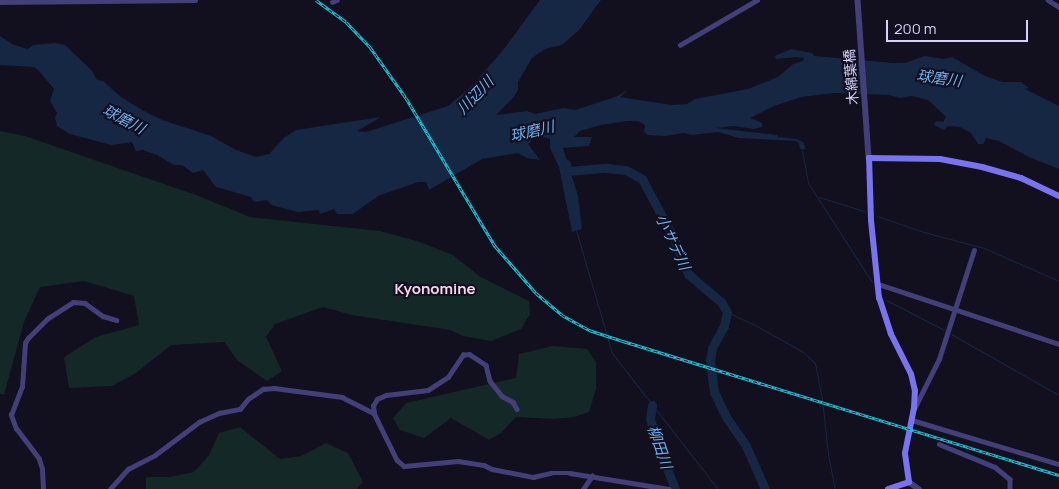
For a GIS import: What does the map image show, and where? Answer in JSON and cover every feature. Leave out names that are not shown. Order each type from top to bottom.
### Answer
[{"type":"main road","points":[[888,489],[909,482],[905,454],[914,408],[914,383],[887,324],[878,284],[871,220],[869,155],[940,159],[982,167],[1022,178],[1059,196]]},
{"type":"street","points":[[0,2],[195,0]]},
{"type":"street","points":[[680,44],[757,0]]},
{"type":"street","name":"木綿葉橋","points":[[858,0],[869,155]]},
{"type":"street","points":[[1048,0],[1059,7]]},
{"type":"street","points":[[914,408],[940,359],[974,250]]},
{"type":"street","points":[[878,284],[1059,344]]},
{"type":"street","points":[[43,489],[42,469],[39,459],[16,429],[11,415],[22,387],[25,344],[28,338],[47,319],[73,302],[84,303],[103,316],[116,320]]},
{"type":"street","points":[[518,409],[513,402],[502,396],[490,381],[486,365],[469,354],[463,356],[448,377],[428,390],[386,395],[377,399],[373,406],[374,414],[397,460],[404,466],[458,462],[484,465],[492,469],[533,477],[551,473],[592,476],[669,489]]},
{"type":"street","points":[[110,489],[128,469],[155,455],[199,422],[219,413],[240,408],[248,399],[263,389],[287,389],[342,396],[374,414]]},
{"type":"street","points":[[912,420],[1059,464]]},
{"type":"street","points":[[939,444],[994,467],[1010,479],[1010,489]]},
{"type":"street","points":[[583,489],[592,476]]},
{"type":"street","points":[[909,482],[918,489]]},
{"type":"green space","points":[[0,131],[25,136],[196,195],[250,217],[380,231],[417,241],[453,255],[479,276],[529,301],[530,314],[521,329],[491,341],[463,336],[450,330],[352,315],[323,307],[275,324],[266,337],[282,371],[267,381],[237,360],[224,342],[171,345],[136,373],[112,386],[69,388],[64,357],[96,337],[139,325],[134,296],[84,281],[40,287],[24,322],[4,395],[0,394]]},
{"type":"green space","points":[[553,346],[587,349],[596,362],[596,389],[589,412],[574,417],[554,419],[516,417],[501,433],[489,440],[451,418],[424,438],[400,430],[393,418],[406,403],[516,378],[519,354]]},
{"type":"green space","points":[[240,427],[280,459],[301,456],[326,443],[348,453],[363,482],[357,489],[146,489],[146,477],[170,477],[194,472],[209,455],[219,433]]},
{"type":"water","points":[[540,0],[601,0],[579,30],[562,45],[545,49],[532,58],[518,82],[518,90],[513,98],[496,115],[527,111],[535,114],[564,108],[575,110],[615,97],[628,90],[620,97],[671,105],[687,104],[695,99],[748,89],[778,77],[793,64],[803,61],[804,58],[797,57],[776,59],[775,56],[791,49],[812,53],[814,56],[893,63],[905,63],[925,56],[943,59],[952,57],[985,76],[1003,82],[1021,82],[1029,88],[1025,89],[1059,106],[1059,169],[1029,157],[999,141],[986,138],[983,144],[978,144],[971,133],[960,127],[948,126],[944,130],[934,125],[936,121],[943,122],[946,117],[928,100],[912,96],[900,98],[889,95],[834,93],[801,97],[774,106],[750,118],[762,123],[762,127],[753,129],[734,126],[716,128],[796,139],[803,142],[806,149],[800,149],[799,143],[796,141],[739,138],[718,132],[692,135],[684,133],[664,136],[648,135],[644,132],[645,125],[638,121],[601,125],[580,131],[574,137],[592,137],[589,146],[563,148],[578,196],[582,229],[572,232],[559,167],[550,148],[550,139],[537,135],[530,138],[531,142],[528,144],[540,160],[527,158],[518,153],[482,159],[429,190],[426,182],[418,182],[378,196],[353,214],[337,214],[334,209],[320,214],[319,210],[298,212],[271,205],[267,200],[254,202],[251,197],[216,187],[203,170],[193,173],[182,165],[174,165],[157,155],[143,150],[136,151],[132,142],[111,145],[70,134],[57,126],[55,118],[57,113],[50,101],[54,89],[39,71],[34,67],[0,65],[0,36],[14,45],[28,49],[33,45],[55,43],[65,45],[92,71],[97,80],[103,81],[121,97],[144,111],[162,120],[211,136],[236,150],[256,157],[269,154],[285,137],[296,130],[381,117],[357,131],[366,132],[448,106],[472,86],[504,49]]},
{"type":"waterway","points":[[802,149],[808,183],[872,282]]},
{"type":"waterway","name":"小サデ川","points":[[566,164],[568,171],[606,168],[626,170],[642,179],[674,239],[688,274],[721,302],[727,312],[724,326],[712,348],[710,360],[714,392],[726,417],[746,446],[765,489]]},
{"type":"waterway","points":[[819,197],[864,211]]},
{"type":"waterway","points":[[877,216],[924,232],[984,248],[1059,281]]},
{"type":"waterway","points":[[576,230],[612,353],[718,489]]},
{"type":"waterway","points":[[886,300],[944,330]]},
{"type":"waterway","points":[[727,312],[803,352],[815,363],[835,489]]},
{"type":"waterway","points":[[951,334],[1059,395]]},
{"type":"waterway","name":"柳田川","points":[[652,405],[650,419],[675,489]]},
{"type":"railway","points":[[316,0],[346,22],[370,47],[406,98],[495,246],[536,293],[562,315],[589,330],[623,341],[1059,475]]},
{"type":"district","name":"Kyonomine","points":[[435,289]]},
{"type":"water label","name":"球磨川","points":[[939,78]]},
{"type":"water label","name":"川辺川","points":[[475,95]]},
{"type":"water label","name":"球磨川","points":[[124,119]]},
{"type":"water label","name":"球磨川","points":[[532,131]]}]
